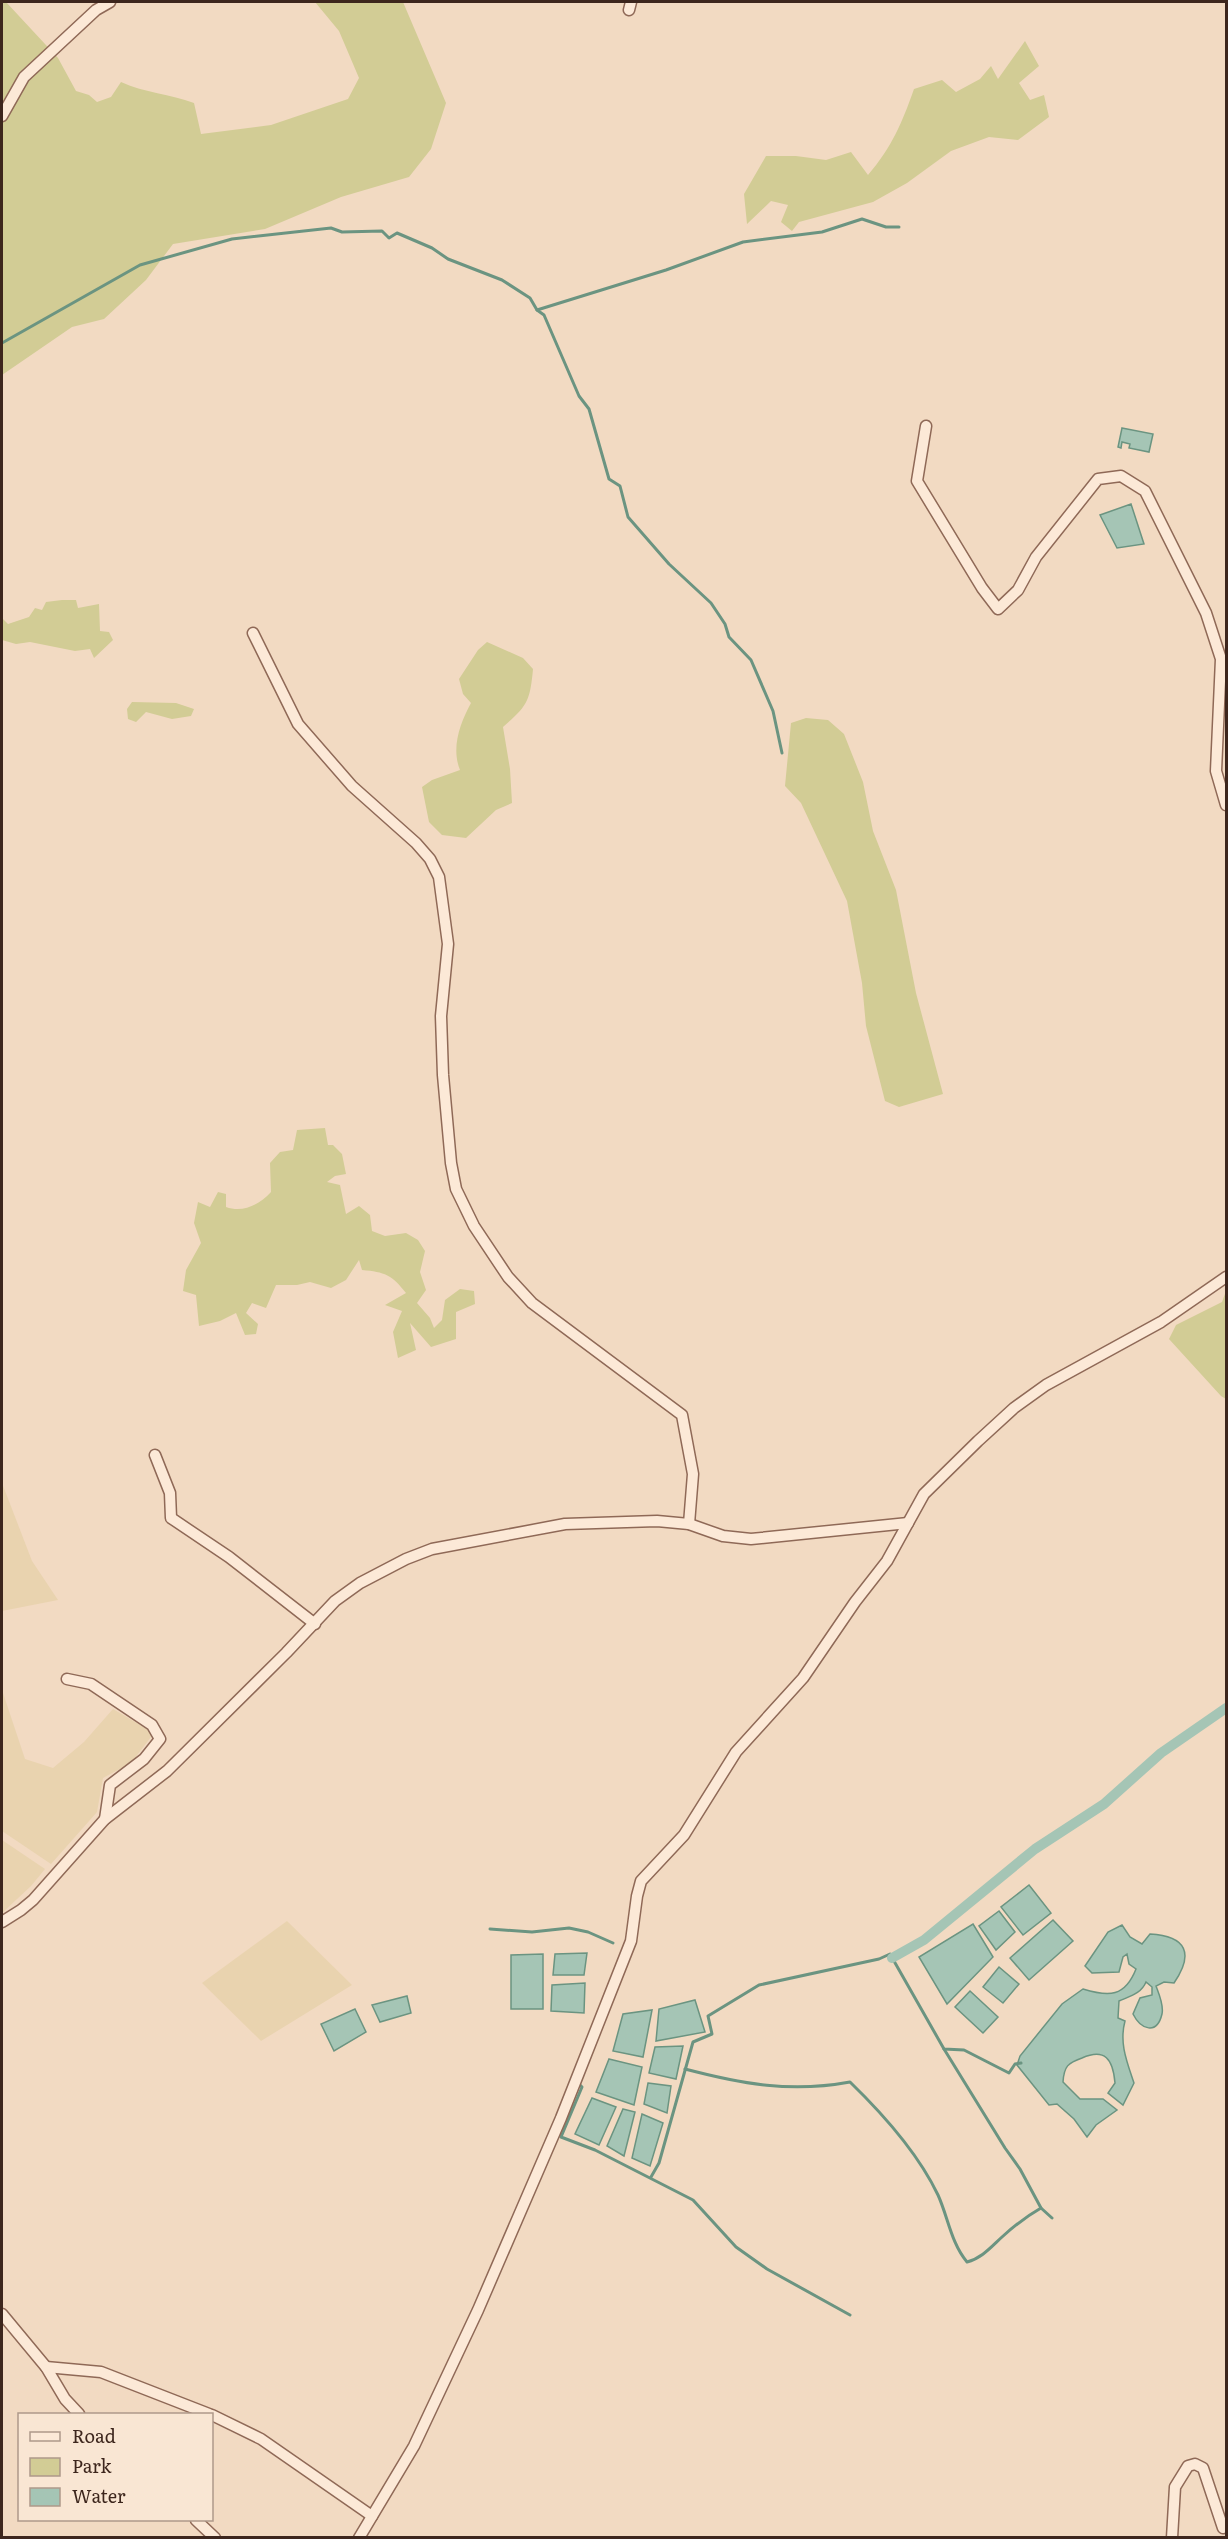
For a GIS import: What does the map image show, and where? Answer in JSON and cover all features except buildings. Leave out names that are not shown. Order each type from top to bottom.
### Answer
[{"type":"street","points":[[2,116],[24,77],[96,10],[110,2]]},
{"type":"street","points":[[926,426],[917,481],[982,588],[998,609],[1018,590],[1036,558],[1098,479],[1121,476],[1145,491],[1206,613],[1221,658],[1216,771],[1227,805]]},
{"type":"street","points":[[253,633],[298,724],[352,786],[416,843],[430,860],[439,877],[448,944],[441,1016],[443,1075],[451,1162],[456,1189],[488,1249],[508,1277],[532,1303],[682,1415],[693,1474],[689,1524]]},
{"type":"street","points":[[359,2538],[414,2446],[459,2355],[561,2118],[631,1941],[641,1881],[684,1834],[736,1752],[802,1677],[887,1561],[924,1494],[1014,1408],[1046,1385],[1161,1322],[1227,1276]]},
{"type":"street","points":[[155,1455],[170,1493],[171,1518],[229,1557],[315,1624]]},
{"type":"street","points":[[2,1922],[33,1900],[105,1819],[167,1771],[315,1624],[335,1601],[381,1570],[432,1549],[565,1524],[657,1521],[689,1524],[723,1536],[752,1539],[908,1523]]},
{"type":"street","points":[[67,1679],[92,1684],[152,1725],[160,1739],[144,1759],[110,1785],[105,1819]]},
{"type":"street","points":[[2,2314],[46,2367],[65,2399],[78,2413]]},
{"type":"street","points":[[46,2367],[101,2372],[206,2413]]},
{"type":"street","points":[[213,2416],[261,2439],[372,2516]]},
{"type":"street","points":[[1172,2538],[1175,2487],[1188,2466],[1195,2464],[1203,2468],[1223,2528]]},
{"type":"street","points":[[197,2521],[215,2538]]},
{"type":"shaded area","points":[[2,1483],[32,1561],[58,1600],[2,1611]]},
{"type":"shaded area","points":[[2,1690],[25,1759],[53,1768],[84,1742],[113,1709],[154,1733],[131,1763],[103,1778],[97,1812],[51,1864],[2,1831]]},
{"type":"shaded area","points":[[2,1840],[45,1869],[31,1886],[2,1913]]},
{"type":"shaded area","points":[[287,1921],[352,1985],[261,2041],[202,1983]]},
{"type":"green space","points":[[2,2],[6,2],[58,58],[76,91],[89,95],[97,102],[111,97],[121,82],[194,103],[201,134],[271,125],[348,99],[359,78],[339,31],[315,2],[403,2],[446,103],[431,149],[409,177],[341,197],[265,229],[173,244],[146,280],[104,319],[72,327],[2,375]]},
{"type":"green space","points":[[1025,41],[1039,66],[1019,83],[1030,100],[1044,95],[1049,117],[1018,140],[989,137],[951,151],[907,183],[873,202],[799,222],[792,231],[781,222],[788,205],[771,201],[747,224],[744,194],[766,156],[796,156],[826,160],[851,152],[868,175],[884,155],[914,89],[942,80],[956,92],[980,79],[991,66],[998,79]]},
{"type":"green space","points":[[76,600],[78,608],[99,604],[100,631],[109,632],[113,640],[94,658],[90,649],[75,651],[30,642],[16,644],[2,640],[2,618],[8,624],[29,617],[35,608],[42,610],[46,602]]},
{"type":"green space","points":[[487,642],[523,658],[533,669],[526,702],[503,727],[510,769],[512,803],[496,810],[466,838],[442,835],[429,822],[422,787],[432,780],[460,770],[456,753],[458,736],[471,703],[463,694],[459,679],[478,650]]},
{"type":"green space","points":[[132,702],[176,703],[194,709],[191,716],[172,719],[146,712],[136,722],[128,719],[127,709]]},
{"type":"green space","points":[[806,718],[828,720],[844,734],[863,782],[873,831],[896,890],[916,993],[943,1094],[899,1107],[885,1101],[866,1026],[862,983],[847,901],[801,803],[785,786],[791,723]]},
{"type":"green space","points":[[325,1128],[328,1145],[333,1145],[342,1154],[346,1174],[335,1176],[327,1182],[340,1185],[346,1214],[359,1206],[370,1215],[372,1231],[385,1236],[406,1233],[418,1240],[425,1251],[420,1272],[426,1290],[417,1303],[430,1318],[434,1328],[442,1320],[445,1300],[460,1289],[474,1291],[475,1304],[456,1312],[456,1339],[431,1347],[410,1323],[416,1350],[398,1358],[393,1332],[402,1311],[385,1305],[406,1293],[387,1276],[362,1270],[359,1260],[346,1280],[331,1288],[310,1282],[297,1285],[276,1285],[266,1308],[252,1303],[246,1313],[258,1324],[256,1334],[245,1335],[236,1313],[220,1321],[199,1326],[196,1295],[183,1291],[186,1270],[201,1243],[194,1223],[198,1202],[210,1207],[218,1192],[226,1194],[226,1207],[232,1209],[256,1204],[271,1192],[270,1163],[280,1152],[293,1150],[297,1130]]},
{"type":"green space","points":[[1226,1291],[1226,1399],[1169,1339],[1176,1325],[1222,1302]]},
{"type":"water","points":[[1122,428],[1153,434],[1149,452],[1129,448],[1130,444],[1122,442],[1121,448],[1118,447]]},
{"type":"water","points":[[1131,504],[1144,544],[1117,548],[1100,515]]},
{"type":"water","points":[[1029,1885],[1051,1913],[1023,1935],[1001,1907]]},
{"type":"water","points":[[999,1911],[1015,1932],[996,1950],[979,1926]]},
{"type":"water","points":[[1053,1920],[1073,1941],[1029,1980],[1010,1958]]},
{"type":"water","points":[[973,1924],[993,1957],[947,2004],[919,1957]]},
{"type":"water","points":[[1122,1925],[1130,1937],[1142,1944],[1150,1934],[1172,1938],[1183,1948],[1184,1963],[1174,1983],[1164,1982],[1156,1986],[1161,2000],[1162,2014],[1160,2021],[1153,2027],[1144,2027],[1133,2014],[1140,1998],[1152,1995],[1152,1987],[1146,1982],[1138,1992],[1119,2001],[1118,2018],[1125,2021],[1123,2045],[1134,2083],[1123,2105],[1108,2093],[1115,2083],[1110,2062],[1102,2055],[1090,2055],[1073,2062],[1064,2072],[1063,2082],[1080,2099],[1103,2099],[1117,2110],[1096,2125],[1087,2137],[1074,2119],[1057,2104],[1049,2105],[1017,2065],[1020,2056],[1062,2004],[1083,1989],[1108,1994],[1121,1990],[1127,1985],[1136,1969],[1129,1964],[1127,1954],[1123,1957],[1119,1972],[1092,1973],[1085,1966],[1108,1932]]},
{"type":"water","points":[[587,1953],[584,1975],[553,1975],[555,1954]]},
{"type":"water","points":[[543,1954],[543,2009],[511,2009],[511,1955]]},
{"type":"water","points":[[999,1967],[1019,1984],[1003,2003],[983,1987]]},
{"type":"water","points":[[585,1983],[584,2013],[551,2011],[552,1985]]},
{"type":"water","points":[[970,1991],[998,2017],[983,2033],[955,2007]]},
{"type":"water","points":[[407,1996],[411,2013],[380,2022],[372,2005]]},
{"type":"water","points":[[695,2000],[705,2032],[656,2041],[659,2009]]},
{"type":"water","points":[[355,2009],[366,2032],[334,2051],[321,2024]]},
{"type":"water","points":[[652,2010],[643,2057],[613,2051],[623,2014]]},
{"type":"water","points":[[683,2046],[676,2079],[649,2073],[655,2047]]},
{"type":"water","points":[[609,2059],[642,2067],[634,2105],[596,2092]]},
{"type":"water","points":[[648,2083],[671,2086],[667,2113],[644,2104]]},
{"type":"water","points":[[592,2098],[616,2107],[599,2145],[575,2134]]},
{"type":"water","points":[[623,2109],[635,2112],[624,2156],[607,2146]]},
{"type":"water","points":[[642,2114],[663,2123],[650,2166],[632,2158]]},
{"type":"waterway","points":[[537,310],[666,270],[743,242],[822,232],[862,219],[886,227],[899,227]]},
{"type":"waterway","points":[[2,343],[140,265],[232,239],[331,228],[342,232],[382,231],[389,238],[397,233],[432,248],[448,259],[502,280],[530,298],[537,310],[544,315],[579,396],[589,409],[609,479],[620,486],[628,517],[669,564],[711,603],[725,624],[729,637],[751,660],[773,711],[782,753]]},
{"type":"waterway","points":[[892,1958],[924,1940],[1035,1849],[1104,1804],[1161,1753],[1226,1708]]},
{"type":"waterway","points":[[490,1929],[532,1932],[569,1928],[588,1932],[613,1943]]},
{"type":"waterway","points":[[651,2177],[659,2163],[693,2042],[712,2034],[708,2016],[759,1985],[879,1959],[890,1954],[944,2049],[964,2050],[1009,2073],[1015,2064],[1021,2063]]},
{"type":"waterway","points":[[944,2049],[1020,2169],[1041,2208],[1052,2218]]},
{"type":"waterway","points":[[685,2069],[747,2083],[787,2087],[850,2082],[887,2121],[910,2149],[930,2179],[953,2238],[967,2262],[982,2255],[1016,2225],[1041,2208]]},
{"type":"waterway","points":[[579,2084],[582,2087],[561,2137],[595,2150],[693,2200],[736,2247],[767,2269],[850,2315]]}]
